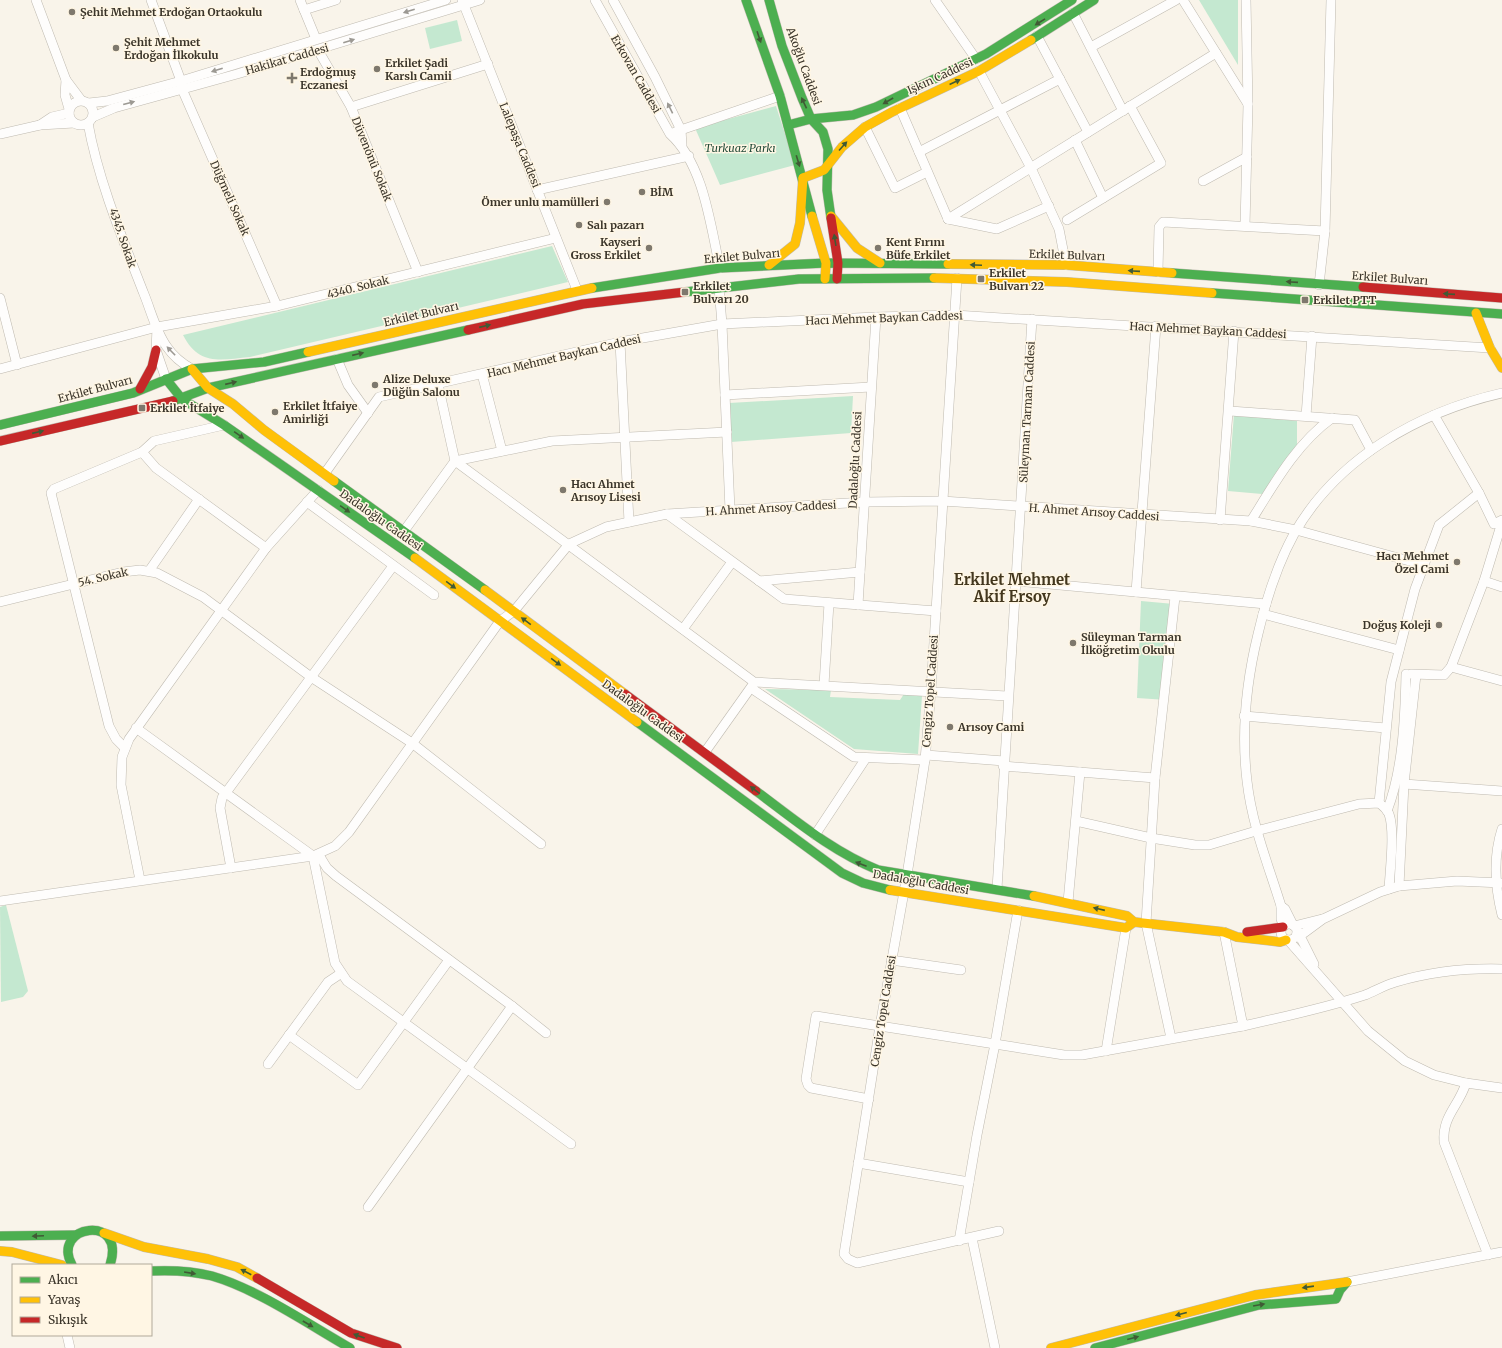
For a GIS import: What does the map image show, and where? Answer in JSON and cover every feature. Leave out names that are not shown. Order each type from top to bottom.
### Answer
[{"type":"street","points":[[0,134],[40,125],[75,124],[90,120],[93,109],[66,80],[36,0]]},
{"type":"street","name":"Düğmeli Sokak","points":[[151,0],[182,85],[277,306]]},
{"type":"street","points":[[300,0],[316,39]]},
{"type":"street","points":[[304,10],[336,0]]},
{"type":"street","name":"Hakikat Caddesi","points":[[90,120],[114,108],[316,39],[446,0]]},
{"type":"street","name":"Hakikat Caddesi","points":[[85,102],[107,101],[182,85],[318,50],[463,2],[480,0]]},
{"type":"street","name":"Erkovan Caddesi","points":[[594,0],[670,134],[682,145],[689,156],[699,178],[720,268]]},
{"type":"street","name":"Erkovan Caddesi","points":[[613,0],[655,77],[681,130],[682,145]]},
{"type":"street","points":[[746,0],[780,96],[826,263],[825,279]]},
{"type":"street","name":"Akoğlu Caddesi","points":[[769,0],[782,46],[811,119],[823,132],[828,149],[826,190],[838,263],[837,278]]},
{"type":"street","points":[[935,0],[976,59]]},
{"type":"street","name":"Işkın Caddesi","points":[[788,125],[811,119],[845,116],[868,111],[976,59],[1072,0]]},
{"type":"street","name":"Işkın Caddesi","points":[[803,178],[820,173],[828,167],[842,147],[865,127],[900,108],[979,70],[1094,0]]},
{"type":"street","points":[[1091,47],[1176,0]]},
{"type":"street","points":[[1183,0],[1248,104]]},
{"type":"street","points":[[1245,226],[1248,104],[1246,0]]},
{"type":"street","points":[[1320,285],[1325,231],[1331,0]]},
{"type":"street","name":"Lalepaşa Caddesi","points":[[463,2],[577,290]]},
{"type":"street","points":[[1067,220],[1162,163],[1127,108],[1073,13]]},
{"type":"street","points":[[1037,36],[1088,132]]},
{"type":"street","name":"Düvenönü Sokak","points":[[318,50],[351,107],[418,272]]},
{"type":"street","points":[[948,219],[1216,53]]},
{"type":"street","points":[[351,107],[488,64]]},
{"type":"street","points":[[979,70],[1031,168],[1049,206],[1059,229],[1066,265]]},
{"type":"street","points":[[919,152],[1060,79]]},
{"type":"street","points":[[66,80],[65,95],[69,111],[75,124]]},
{"type":"street","points":[[670,134],[780,96]]},
{"type":"street","points":[[40,125],[52,117],[69,111],[74,102],[85,102]]},
{"type":"street","points":[[900,108],[948,219]]},
{"type":"street","name":"4345. Sokak","points":[[90,120],[93,149],[128,255],[157,327],[167,348],[182,363],[192,369]]},
{"type":"street","name":"4345. Sokak","points":[[75,124],[93,149]]},
{"type":"street","points":[[865,127],[895,188],[927,172]]},
{"type":"street","points":[[1075,140],[1103,198]]},
{"type":"street","points":[[538,190],[689,156]]},
{"type":"street","points":[[1203,181],[1247,157]]},
{"type":"street","points":[[769,265],[795,244],[800,223],[803,178]]},
{"type":"street","points":[[948,219],[997,229],[1049,206]]},
{"type":"street","points":[[831,216],[857,248],[881,263]]},
{"type":"street","points":[[1158,272],[1159,227],[1163,222],[1325,231]]},
{"type":"street","name":"4340. Sokak","points":[[0,369],[157,327],[277,306],[556,238]]},
{"type":"street","name":"Erkilet Bulvarı","points":[[0,425],[133,393],[192,369],[264,362],[577,290],[720,268],[826,263],[1066,265],[1502,298]]},
{"type":"street","points":[[0,441],[182,399],[208,388],[583,304],[799,279],[957,278],[1067,282],[1502,314]]},
{"type":"street","name":"Cengiz Topel Caddesi","points":[[957,278],[931,690],[925,758],[907,875],[891,960],[844,1250],[848,1259],[857,1263],[959,1242],[999,1231]]},
{"type":"street","points":[[719,288],[722,324],[730,510]]},
{"type":"street","points":[[1477,296],[1476,313],[1490,348],[1502,368]]},
{"type":"street","points":[[0,298],[16,365]]},
{"type":"street","name":"Hacı Mehmet Baykan Caddesi","points":[[325,473],[380,397],[620,342],[722,324],[955,315],[1156,326],[1490,348]]},
{"type":"street","name":"Dadaloğlu Caddesi","points":[[858,605],[876,317]]},
{"type":"street","name":"Süleyman Tarman Caddesi","points":[[997,889],[1007,696],[1022,507],[1032,319]]},
{"type":"street","points":[[1136,592],[1156,326]]},
{"type":"street","name":"4345. Sokak","points":[[157,327],[156,350],[166,379]]},
{"type":"street","points":[[1220,520],[1230,411],[1234,331]]},
{"type":"street","points":[[1306,416],[1312,336]]},
{"type":"street","points":[[620,342],[628,522]]},
{"type":"street","points":[[140,389],[152,367],[156,350]]},
{"type":"street","points":[[337,359],[348,385],[368,413]]},
{"type":"street","name":"Dadaloğlu Caddesi","points":[[192,369],[208,388],[233,404],[264,430],[514,611],[815,835],[854,861],[878,870],[1068,902],[1127,916],[1134,922],[1227,933],[1291,929]]},
{"type":"street","points":[[482,374],[502,451]]},
{"type":"street","name":"Dadaloğlu Caddesi","points":[[166,379],[182,399],[224,425],[410,554],[842,873],[871,886],[1126,928]]},
{"type":"street","points":[[438,384],[455,461],[683,629],[753,685],[854,758],[925,758],[1155,778]]},
{"type":"street","points":[[725,394],[871,387]]},
{"type":"street","points":[[1287,940],[1294,939],[1285,909],[1281,906],[1256,831],[1247,781],[1244,716],[1248,677],[1263,614],[1282,559],[1296,530],[1312,507],[1332,484],[1370,450],[1408,428],[1434,416],[1464,404],[1502,393]]},
{"type":"street","points":[[1230,411],[1355,420],[1370,450]]},
{"type":"street","points":[[1434,416],[1479,493],[1494,524],[1502,521]]},
{"type":"street","points":[[1251,522],[1280,476],[1302,446],[1314,432],[1332,418]]},
{"type":"street","points":[[125,748],[116,739],[109,726],[51,493],[54,489],[142,452],[154,441],[224,425]]},
{"type":"street","points":[[404,531],[455,461],[552,441],[625,436],[726,432]]},
{"type":"street","points":[[142,452],[156,468],[266,548]]},
{"type":"street","points":[[140,880],[121,785],[121,766],[125,748],[136,728],[266,548],[318,490]]},
{"type":"street","points":[[1379,803],[1386,728],[1394,672],[1415,589],[1439,525],[1479,493]]},
{"type":"street","points":[[149,571],[199,499]]},
{"type":"street","name":"H. Ahmet Arısoy Caddesi","points":[[316,855],[335,846],[349,832],[500,621],[514,611],[569,544],[606,527],[667,514],[864,502],[942,501],[1251,522],[1296,530],[1424,565]]},
{"type":"street","points":[[307,502],[434,595]]},
{"type":"street","points":[[667,514],[784,599],[936,611]]},
{"type":"street","points":[[1394,672],[1416,675],[1444,675],[1452,667],[1484,581],[1502,521]]},
{"type":"street","points":[[683,629],[732,562]]},
{"type":"street","points":[[231,868],[220,808],[222,798],[393,566]]},
{"type":"street","name":"54. Sokak","points":[[0,602],[123,572],[149,571],[164,575],[203,597],[312,677],[412,743],[541,844]]},
{"type":"street","points":[[759,581],[860,572]]},
{"type":"street","points":[[1016,581],[1174,597],[1266,604]]},
{"type":"street","points":[[1484,581],[1502,587]]},
{"type":"street","points":[[1171,1038],[1146,923],[1155,778],[1174,597]]},
{"type":"street","points":[[824,685],[829,603]]},
{"type":"street","points":[[1263,614],[1400,650]]},
{"type":"street","points":[[1452,667],[1502,681]]},
{"type":"street","points":[[1387,811],[1397,778],[1405,701],[1406,674]]},
{"type":"street","points":[[1399,886],[1404,784],[1416,675]]},
{"type":"street","points":[[753,685],[824,685],[931,690],[1007,696]]},
{"type":"street","points":[[705,752],[753,685]]},
{"type":"street","points":[[1244,716],[1386,728]]},
{"type":"street","points":[[136,728],[226,793],[316,855],[331,872],[512,1006],[546,1033]]},
{"type":"street","points":[[815,835],[866,758]]},
{"type":"street","points":[[1068,902],[1080,772]]},
{"type":"street","points":[[1404,784],[1502,791]]},
{"type":"street","points":[[1076,821],[1151,838],[1195,845],[1209,845],[1358,804],[1379,803],[1389,814],[1391,838],[1389,889]]},
{"type":"street","points":[[1502,829],[1496,859],[1502,915]]},
{"type":"street","points":[[0,901],[316,855]]},
{"type":"street","points":[[316,855],[334,958],[340,974],[351,984],[571,1144]]},
{"type":"street","points":[[1316,970],[1309,965],[1281,933],[1291,929],[1304,933],[1324,919],[1389,889],[1399,886],[1451,882],[1499,882]]},
{"type":"street","points":[[959,1242],[1018,910]]},
{"type":"street","points":[[1106,1051],[1126,928],[1134,922]]},
{"type":"street","points":[[1291,929],[1304,945],[1316,970],[1341,1001],[1368,1031],[1405,1061],[1430,1074],[1466,1083],[1502,1088]]},
{"type":"street","points":[[1227,933],[1243,1026]]},
{"type":"street","name":"Dadaloğlu Caddesi","points":[[1227,933],[1237,936],[1280,942],[1287,940]]},
{"type":"street","points":[[289,1035],[358,1085],[449,960]]},
{"type":"street","points":[[891,960],[961,970]]},
{"type":"street","points":[[869,1100],[811,1088],[808,1085],[806,1079],[816,1016],[1068,1055],[1092,1054],[1171,1038],[1243,1026],[1304,1012],[1417,976],[1461,970],[1502,970]]},
{"type":"street","points":[[268,1064],[328,982],[340,974]]},
{"type":"street","points":[[368,1208],[512,1006]]},
{"type":"street","points":[[1466,1083],[1462,1095],[1447,1119],[1444,1132],[1444,1142],[1488,1255]]},
{"type":"street","points":[[858,1163],[969,1182]]},
{"type":"street","points":[[0,1236],[76,1235],[89,1229],[144,1247],[208,1259],[237,1267],[352,1333],[396,1348]]},
{"type":"street","points":[[104,1233],[113,1245],[114,1252],[110,1264]]},
{"type":"street","points":[[72,1264],[68,1256],[68,1248],[76,1235]]},
{"type":"street","points":[[972,1238],[995,1348]]},
{"type":"street","points":[[0,1251],[12,1252],[58,1264]]},
{"type":"street","points":[[1051,1348],[1255,1295],[1347,1282],[1502,1252]]},
{"type":"street","points":[[152,1271],[172,1270],[211,1276],[244,1288],[350,1348]]},
{"type":"street","points":[[1095,1348],[1259,1305],[1336,1298],[1340,1290],[1347,1282]]},
{"type":"street","points":[[67,1336],[70,1348]]},
{"type":"green space","points":[[1199,0],[1238,0],[1238,65]]},
{"type":"green space","points":[[457,20],[462,41],[430,49],[425,28]]},
{"type":"green space","name":"Turkuaz Parkı","points":[[776,106],[795,165],[720,185],[695,128]]},
{"type":"green space","points":[[552,246],[568,282],[250,357],[220,360],[211,359],[196,352],[189,345],[183,335]]},
{"type":"green space","points":[[853,396],[851,433],[731,442],[729,403]]},
{"type":"green space","points":[[1234,414],[1297,421],[1297,446],[1262,494],[1228,491]]},
{"type":"green space","points":[[1141,601],[1174,604],[1167,700],[1137,698]]},
{"type":"green space","points":[[765,689],[831,690],[830,697],[900,700],[904,694],[922,696],[918,754],[854,749]]},
{"type":"green space","points":[[6,905],[28,991],[23,997],[1,1002],[0,907]]},
{"type":"traffic: fast","points":[[746,0],[780,96],[812,216]]},
{"type":"traffic: fast","points":[[769,0],[782,46],[802,98],[811,119],[823,132],[828,149],[827,190],[831,218]]},
{"type":"traffic: fast","points":[[788,125],[811,119],[853,115],[876,107],[986,54],[1072,0]]},
{"type":"traffic: fast","points":[[1031,40],[1094,0]]},
{"type":"traffic: fast","points":[[592,288],[720,268],[826,263],[948,264]]},
{"type":"traffic: fast","points":[[1172,273],[1363,287]]},
{"type":"traffic: fast","points":[[685,292],[799,279],[934,278]]},
{"type":"traffic: fast","points":[[1212,293],[1502,314]]},
{"type":"traffic: fast","points":[[173,401],[208,388],[468,330]]},
{"type":"traffic: fast","points":[[0,425],[133,393],[192,369],[264,362],[308,352]]},
{"type":"traffic: fast","points":[[166,379],[182,399],[224,425],[415,558]]},
{"type":"traffic: fast","points":[[334,481],[485,590]]},
{"type":"traffic: fast","points":[[637,722],[842,873],[863,883],[890,890]]},
{"type":"traffic: fast","points":[[756,791],[830,845],[861,863],[878,870],[1034,896]]},
{"type":"traffic: fast","points":[[72,1264],[68,1251],[71,1241],[79,1234],[89,1230],[100,1232],[108,1237],[112,1248],[110,1264]]},
{"type":"traffic: fast","points":[[0,1236],[76,1235]]},
{"type":"traffic: fast","points":[[152,1271],[197,1273],[229,1282],[264,1298],[350,1348]]},
{"type":"traffic: fast","points":[[1095,1348],[1259,1305],[1336,1299],[1340,1290],[1347,1282]]},
{"type":"traffic: slow","points":[[803,178],[824,170],[842,147],[865,127],[892,112],[979,71],[1031,40]]},
{"type":"traffic: slow","points":[[769,265],[795,244],[800,223],[803,178]]},
{"type":"traffic: slow","points":[[812,216],[826,263],[825,279]]},
{"type":"traffic: slow","points":[[831,216],[857,248],[880,263]]},
{"type":"traffic: slow","points":[[948,264],[1066,265],[1172,273]]},
{"type":"traffic: slow","points":[[934,278],[1067,282],[1212,293]]},
{"type":"traffic: slow","points":[[308,352],[592,288]]},
{"type":"traffic: slow","points":[[1476,313],[1490,348],[1502,368]]},
{"type":"traffic: slow","points":[[192,369],[208,388],[233,404],[264,430],[334,481]]},
{"type":"traffic: slow","points":[[415,558],[637,722]]},
{"type":"traffic: slow","points":[[485,590],[625,694]]},
{"type":"traffic: slow","points":[[890,890],[1126,928],[1134,922]]},
{"type":"traffic: slow","points":[[1034,896],[1127,916],[1134,922],[1224,932],[1237,937],[1280,942],[1286,940]]},
{"type":"traffic: slow","points":[[104,1233],[144,1247],[208,1259],[237,1267],[257,1278]]},
{"type":"traffic: slow","points":[[0,1251],[12,1252],[58,1264]]},
{"type":"traffic: slow","points":[[1051,1348],[1255,1295],[1347,1282]]},
{"type":"traffic: jam","points":[[831,218],[838,263],[837,279]]},
{"type":"traffic: jam","points":[[1363,287],[1502,298]]},
{"type":"traffic: jam","points":[[468,330],[583,304],[685,292]]},
{"type":"traffic: jam","points":[[140,389],[152,367],[156,350]]},
{"type":"traffic: jam","points":[[0,441],[173,401]]},
{"type":"traffic: jam","points":[[625,694],[756,791]]},
{"type":"traffic: jam","points":[[1247,932],[1283,927]]},
{"type":"traffic: jam","points":[[257,1278],[351,1333],[397,1348]]},
{"type":"place","name":"Şehit Mehmet Erdoğan Ortaokulu","points":[[72,12]]},
{"type":"place","name":"Şehit Mehmet Erdoğan İlkokulu","points":[[116,48]]},
{"type":"place","name":"Erkilet Şadi Karslı Camii","points":[[377,69]]},
{"type":"place","name":"Erdoğmuş Eczanesi","points":[[292,78]]},
{"type":"place","name":"BİM","points":[[642,192]]},
{"type":"place","name":"Ömer unlu mamülleri","points":[[607,202]]},
{"type":"place","name":"Salı pazarı","points":[[579,225]]},
{"type":"place","name":"Kayseri Gross Erkilet","points":[[649,248]]},
{"type":"place","name":"Kent Fırını Büfe Erkilet","points":[[878,248]]},
{"type":"place","name":"Erkilet Bulvarı 22","points":[[981,279]]},
{"type":"place","name":"Erkilet Bulvarı 20","points":[[685,292]]},
{"type":"place","name":"Erkilet PTT","points":[[1305,300]]},
{"type":"place","name":"Alize Deluxe Düğün Salonu","points":[[375,385]]},
{"type":"place","name":"Erkilet İtfaiye","points":[[142,408]]},
{"type":"place","name":"Erkilet İtfaiye Amirliği","points":[[275,412]]},
{"type":"place","name":"Hacı Ahmet Arısoy Lisesi","points":[[563,490]]},
{"type":"place","name":"Hacı Mehmet Özel Cami","points":[[1457,562]]},
{"type":"place","name":"Doğuş Koleji","points":[[1439,625]]},
{"type":"place","name":"Süleyman Tarman İlköğretim Okulu","points":[[1073,643]]},
{"type":"place","name":"Arısoy Cami","points":[[950,727]]},
{"type":"district","name":"Erkilet Mehmet Akif Ersoy","points":[[1012,588]]}]
